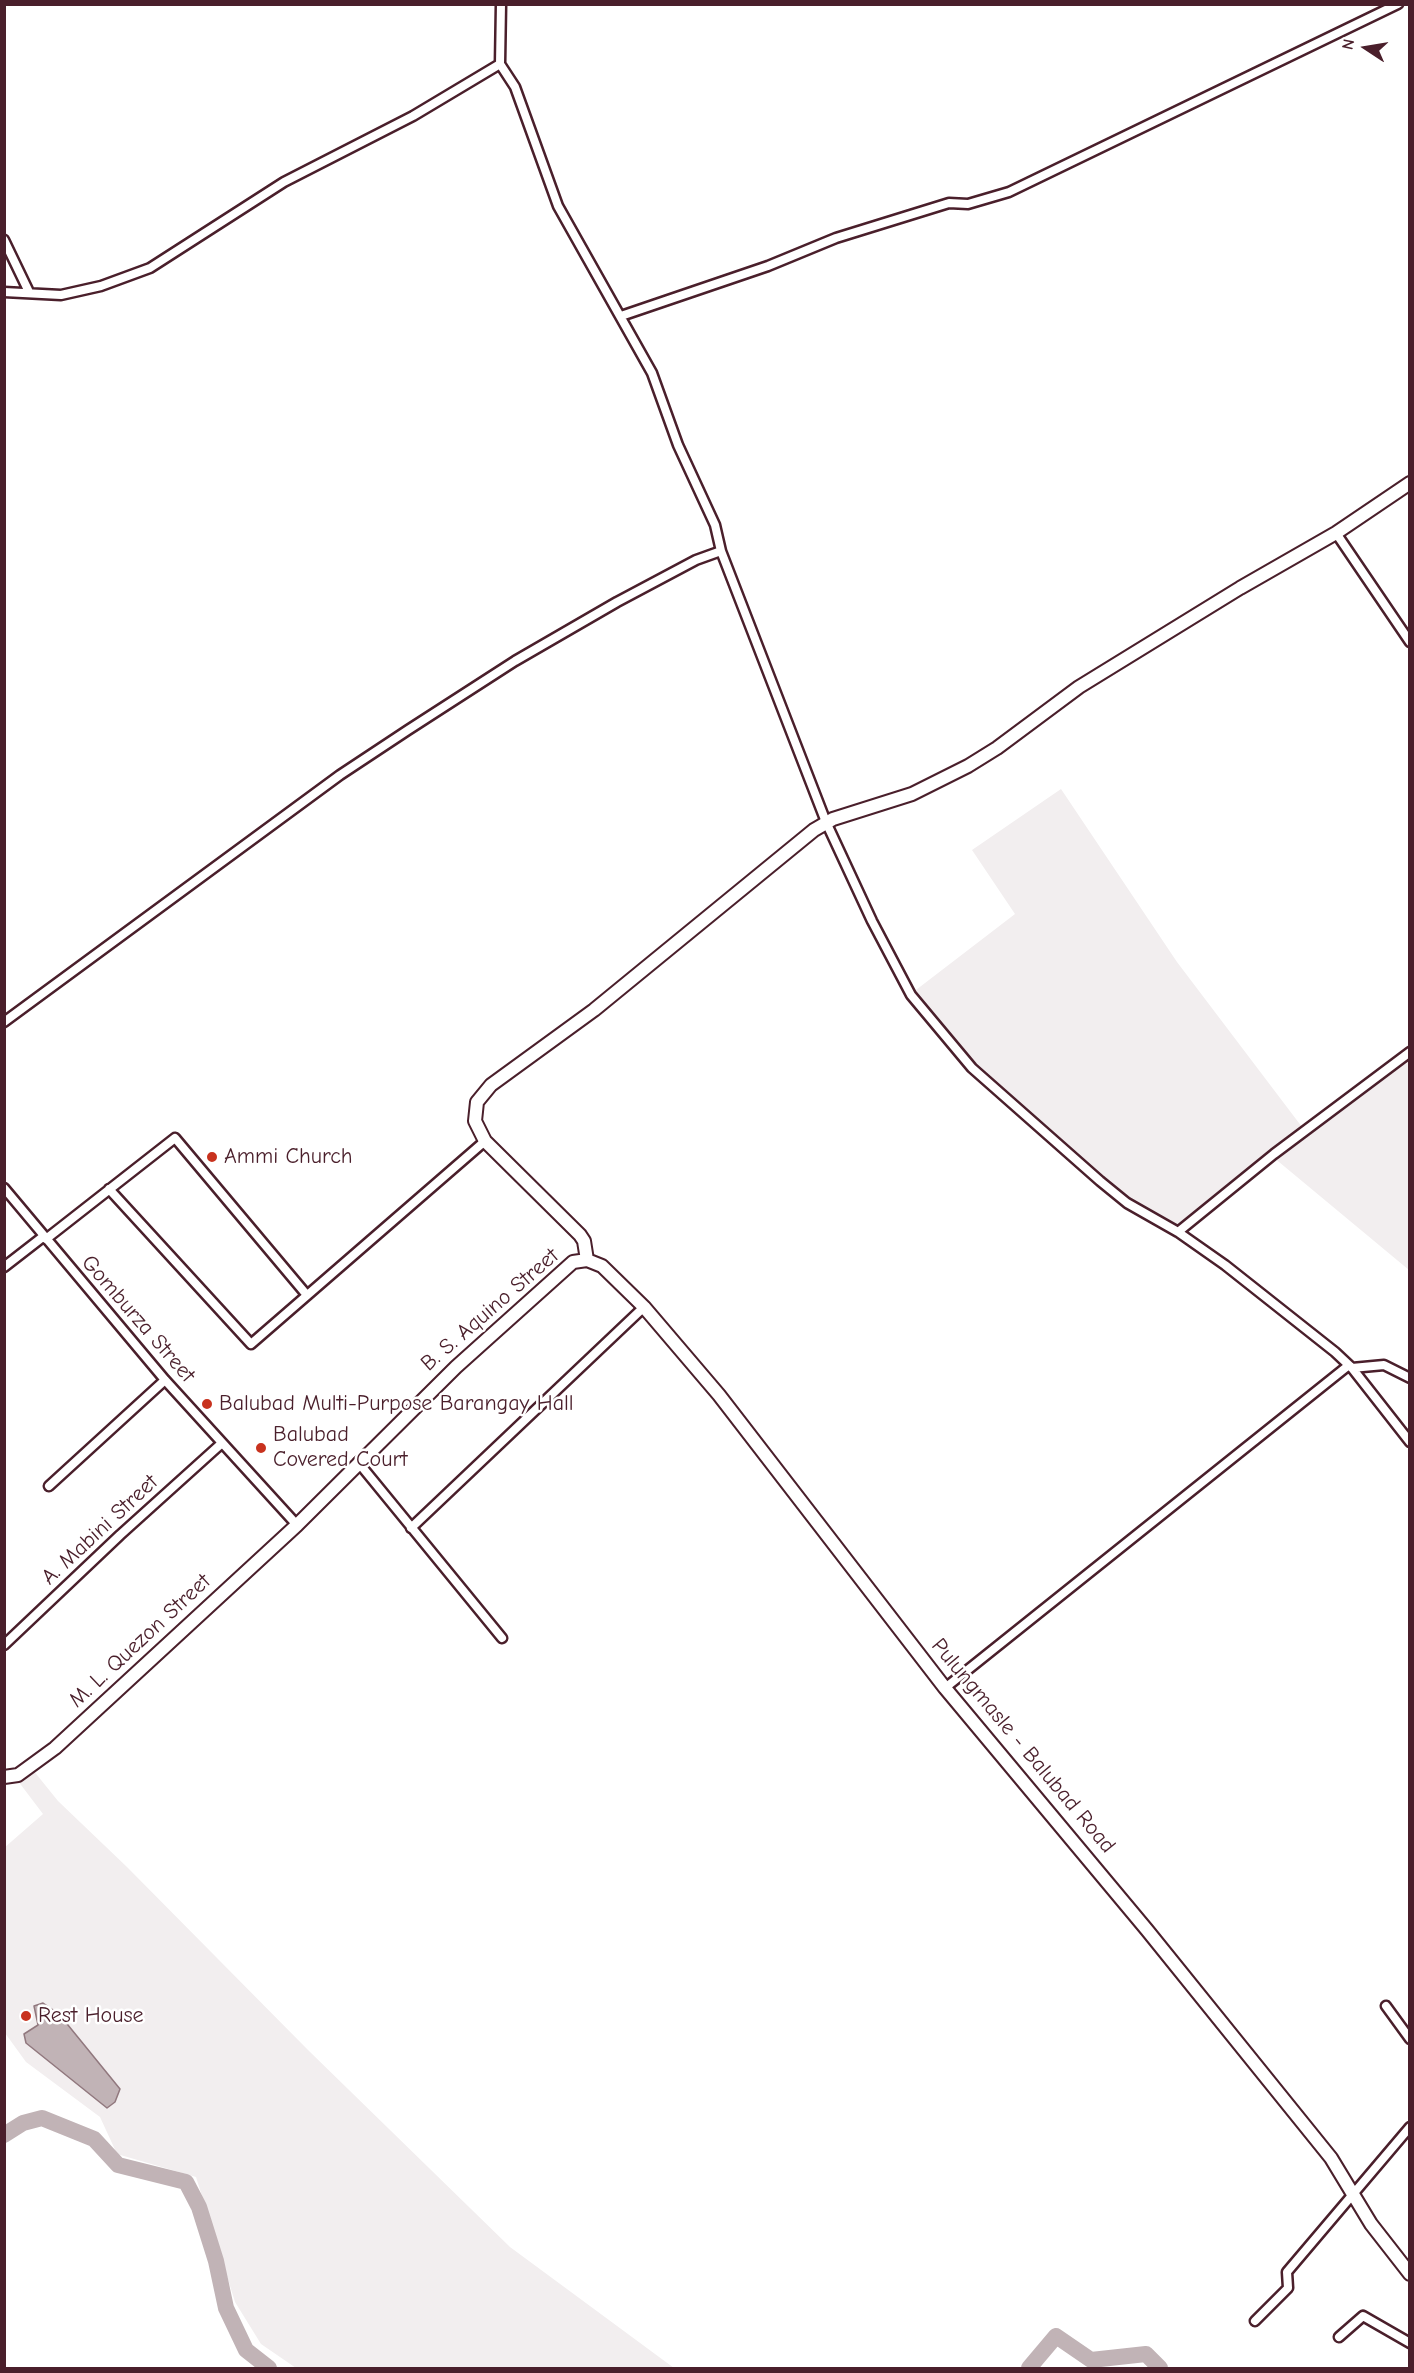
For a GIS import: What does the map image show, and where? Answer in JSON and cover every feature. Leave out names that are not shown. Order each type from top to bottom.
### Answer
[{"type":"street","points":[[501,4],[500,64],[515,87],[558,206],[652,373],[678,445],[715,525],[722,552],[826,822],[872,921],[910,995],[972,1068],[1100,1181],[1127,1203],[1178,1232],[1313,1333],[1350,1366],[1410,1442]]},
{"type":"street","points":[[621,316],[768,266],[836,238],[950,202],[968,204],[1009,192],[1398,4]]},
{"type":"street","points":[[4,292],[60,296],[101,286],[150,268],[284,182],[413,116],[500,64]]},
{"type":"street","points":[[4,240],[29,292]]},
{"type":"street","points":[[587,1260],[584,1241],[569,1222],[485,1141],[475,1121],[477,1102],[491,1085],[584,1017],[774,860],[826,822],[912,794],[968,766],[997,748],[1080,687],[1240,588],[1336,533],[1410,483]]},
{"type":"street","points":[[1336,533],[1410,642]]},
{"type":"street","points":[[4,1022],[331,782],[408,730],[515,661],[617,602],[696,560],[722,552]]},
{"type":"street","points":[[1178,1232],[1274,1154],[1410,1052]]},
{"type":"street","points":[[4,1267],[176,1138],[306,1294]]},
{"type":"street","points":[[109,1189],[251,1344],[485,1141]]},
{"type":"street","name":"Gomburza Street","points":[[4,1188],[165,1380],[297,1525]]},
{"type":"street","name":"Pulungmasle - Balubad Road","points":[[587,1260],[602,1266],[644,1307],[719,1395],[945,1688],[1147,1930],[1331,2158],[1371,2224],[1410,2274]]},
{"type":"street","name":"B. S. Aquino Street","points":[[297,1525],[456,1367],[573,1262],[587,1260]]},
{"type":"street","points":[[411,1528],[644,1307]]},
{"type":"street","points":[[945,1688],[1350,1366],[1384,1365],[1410,1378]]},
{"type":"street","points":[[49,1486],[165,1380]]},
{"type":"street","name":"A. Mabini Street","points":[[4,1645],[120,1535],[222,1443]]},
{"type":"street","points":[[358,1462],[502,1638]]},
{"type":"street","name":"M. L. Quezon Street","points":[[4,1778],[18,1775],[55,1748],[297,1525]]},
{"type":"street","points":[[1386,2006],[1410,2039]]},
{"type":"street","points":[[1255,2321],[1288,2288],[1287,2272],[1410,2127]]},
{"type":"street","points":[[1339,2337],[1363,2316],[1410,2343]]},
{"type":"shaded area","points":[[1061,789],[1177,962],[1302,1127],[1170,1230],[1101,1177],[972,1067],[912,993],[1015,914],[972,850]]},
{"type":"shaded area","points":[[1409,1054],[1409,1270],[1273,1157]]},
{"type":"shaded area","points":[[33,1770],[58,1801],[510,2247],[674,2368],[296,2368],[261,2344],[235,2302],[196,2177],[117,2154],[100,2117],[26,2062],[5,2033],[4,1848],[43,1814],[18,1781]]},
{"type":"shaded area","points":[[43,2003],[59,2014],[120,2089],[115,2102],[107,2108],[26,2043],[24,2034],[38,2025],[34,2006]]},
{"type":"waterway","points":[[4,2135],[23,2123],[42,2118],[94,2139],[118,2165],[186,2182],[199,2207],[216,2261],[226,2308],[246,2350],[269,2368]]},
{"type":"waterway","points":[[1029,2368],[1056,2336],[1091,2360],[1146,2354],[1160,2368]]},
{"type":"place","name":"Ammi Church","points":[[212,1157]]},
{"type":"place","name":"Balubad Multi-Purpose Barangay Hall","points":[[207,1404]]},
{"type":"place","name":"Balubad Covered Court","points":[[261,1448]]},
{"type":"place","name":"Rest House","points":[[26,2016]]}]
